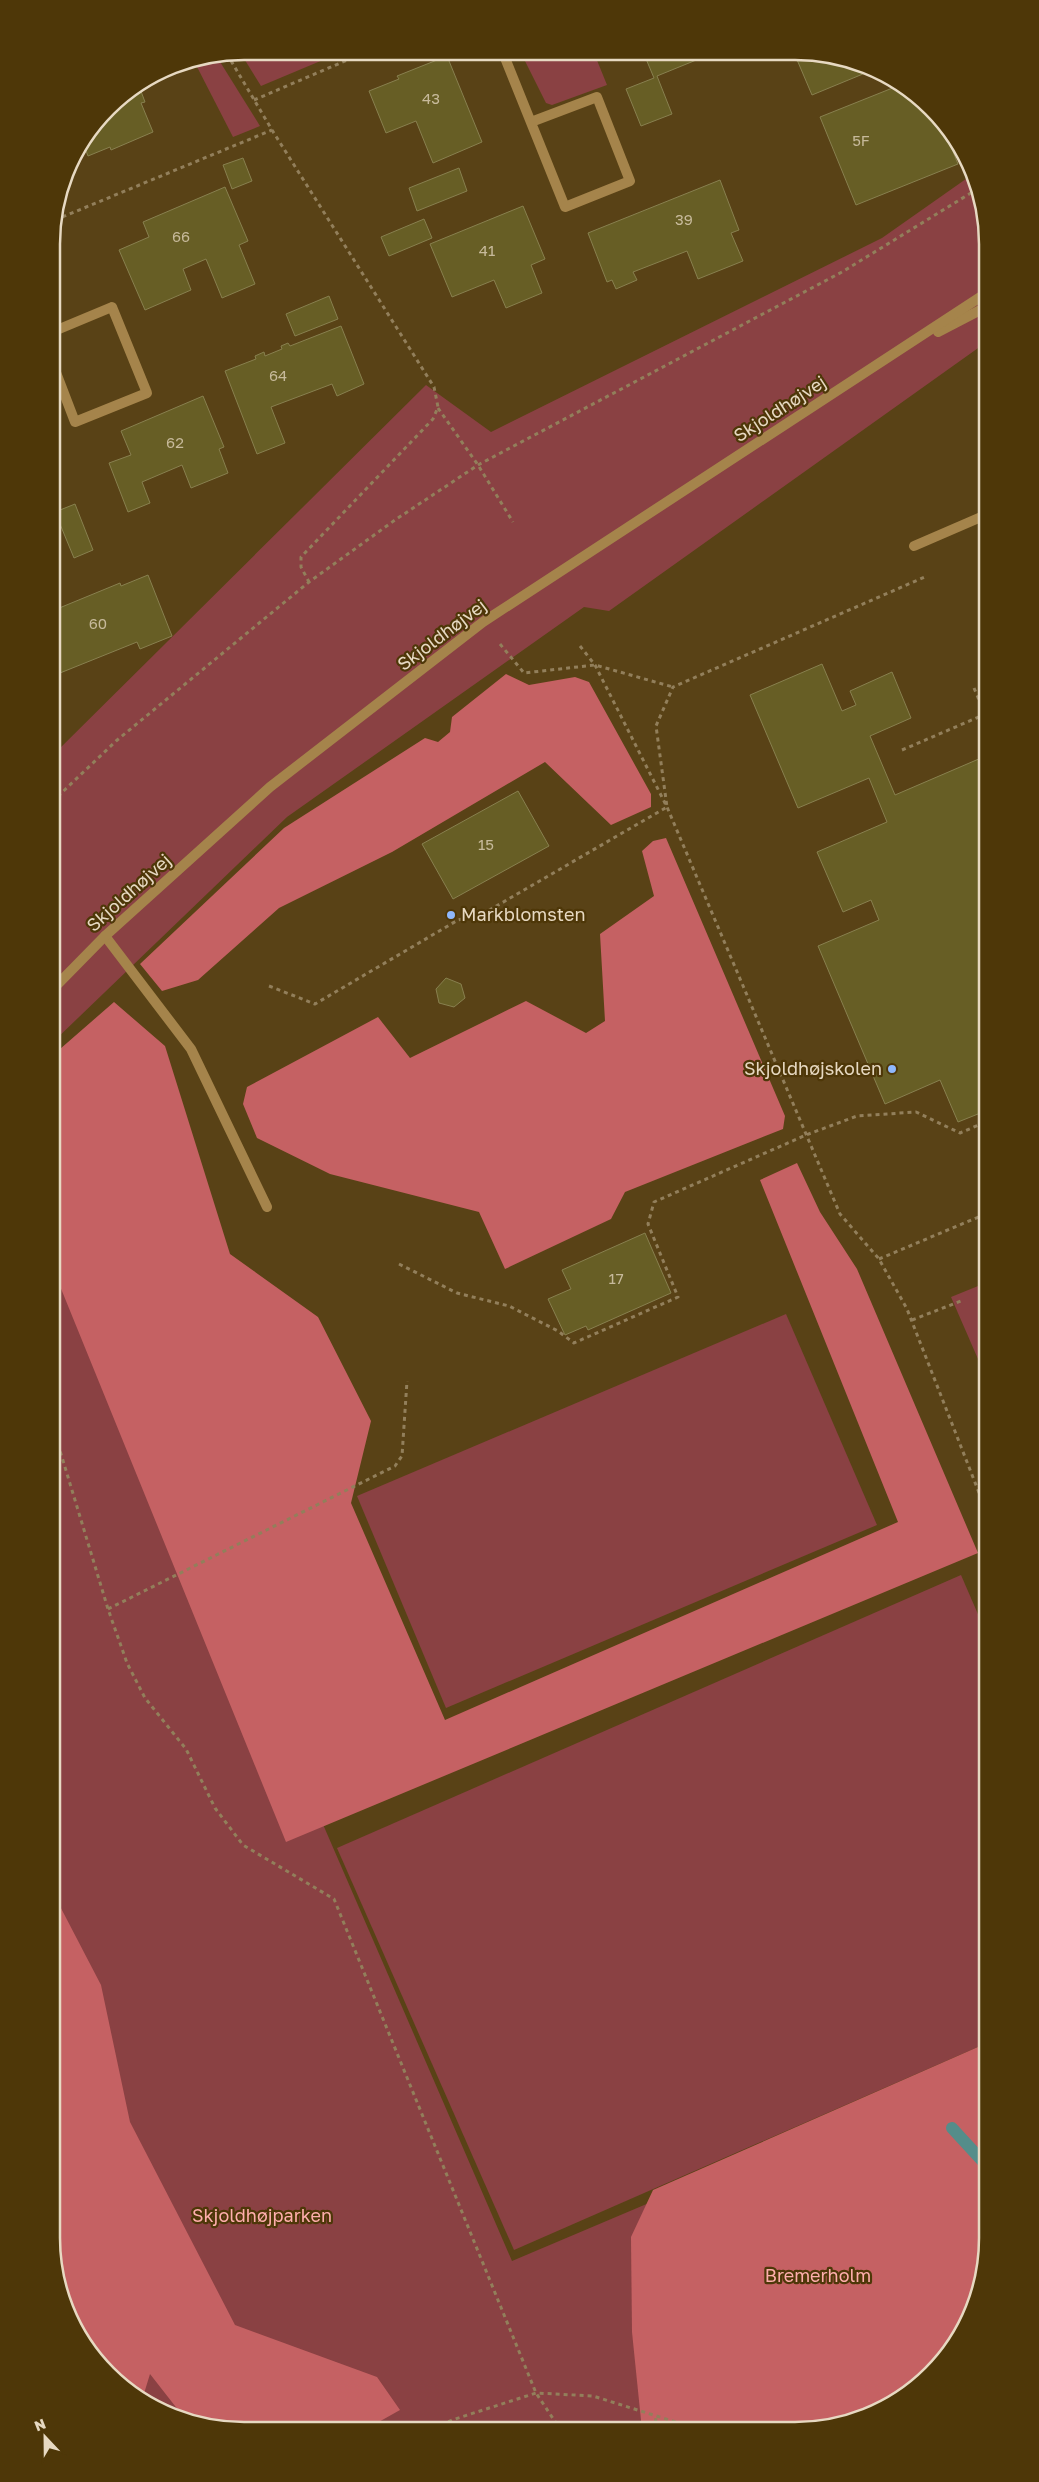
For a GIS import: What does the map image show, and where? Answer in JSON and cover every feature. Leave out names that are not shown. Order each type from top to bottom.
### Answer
[{"type":"street","points":[[506,60],[565,207],[630,181],[596,97],[531,122]]},
{"type":"street","name":"Skjoldhøjvej","points":[[60,982],[105,936],[270,788],[483,622],[979,298]]},
{"type":"street","points":[[60,329],[112,308],[147,393],[75,422],[60,383]]},
{"type":"street","name":"Skjoldhøjvej","points":[[891,356],[979,311]]},
{"type":"street","points":[[914,546],[979,518]]},
{"type":"street","points":[[105,936],[191,1049],[267,1207]]},
{"type":"path","points":[[231,60],[272,130],[434,387],[438,407],[478,465],[512,522]]},
{"type":"path","points":[[254,100],[347,60]]},
{"type":"path","points":[[63,216],[272,130]]},
{"type":"path","points":[[60,794],[116,741],[309,582],[395,520],[478,465],[842,272],[972,192]]},
{"type":"path","points":[[309,582],[301,567],[301,557],[433,419],[438,407]]},
{"type":"path","points":[[483,622],[524,673],[595,665],[673,687],[927,576]]},
{"type":"path","points":[[580,646],[595,665],[667,808],[840,1214],[880,1259],[912,1320],[979,1491]]},
{"type":"path","points":[[667,808],[656,726],[673,687]]},
{"type":"path","points":[[974,688],[979,699]]},
{"type":"path","points":[[902,750],[979,717]]},
{"type":"path","points":[[269,986],[316,1004],[458,920],[481,914],[667,808]]},
{"type":"path","points":[[399,1264],[457,1293],[509,1306],[558,1331],[574,1343],[678,1297],[648,1224],[654,1202],[806,1135],[857,1116],[916,1112],[960,1133],[979,1126]]},
{"type":"path","points":[[880,1259],[979,1217]]},
{"type":"path","points":[[912,1320],[961,1301]]},
{"type":"path","points":[[108,1609],[396,1466],[402,1456],[406,1381]]},
{"type":"path","points":[[60,1451],[108,1609],[127,1663],[145,1698],[186,1749],[215,1808],[243,1845],[334,1899],[536,2393],[555,2422]]},
{"type":"path","points":[[451,2422],[536,2393],[593,2396],[676,2422]]},
{"type":"path","points":[[656,2416],[656,2422]]},
{"type":"green space","points":[[245,60],[323,60],[261,86]]},
{"type":"green space","points":[[524,60],[597,60],[607,85],[552,105],[546,103]]},
{"type":"green space","points":[[220,62],[260,126],[233,137],[197,66]]},
{"type":"green space","points":[[967,178],[973,196],[979,232],[979,347],[609,611],[584,607],[287,817],[60,1035],[60,748],[426,385],[491,432],[882,238]]},
{"type":"green space","points":[[506,674],[529,685],[575,677],[589,682],[651,794],[651,807],[611,825],[545,762],[392,852],[279,908],[198,980],[162,991],[140,964],[284,828],[425,738],[438,742],[450,732],[452,717]]},
{"type":"green space","points":[[666,838],[785,1116],[783,1129],[625,1192],[611,1219],[505,1269],[479,1212],[330,1174],[257,1138],[243,1104],[247,1087],[378,1017],[410,1058],[526,1001],[586,1033],[605,1021],[600,934],[654,896],[642,851],[653,841]]},
{"type":"green space","points":[[114,1002],[165,1046],[230,1254],[318,1317],[371,1421],[351,1503],[445,1720],[898,1522],[760,1180],[797,1163],[820,1212],[857,1269],[978,1553],[286,1842],[60,1286],[60,1049]]},
{"type":"green space","name":"Skjoldhøjparken","points":[[60,1217],[512,2261],[979,2063],[979,2250],[973,2286],[960,2319],[941,2350],[907,2384],[866,2408],[843,2416],[807,2422],[232,2422],[196,2416],[173,2408],[142,2391],[114,2368],[91,2340],[74,2309],[66,2286],[60,2250]]},
{"type":"green space","points":[[979,1286],[979,1361],[951,1297]]},
{"type":"green space","points":[[786,1314],[877,1525],[446,1708],[357,1496]]},
{"type":"green space","points":[[961,1575],[979,1617],[979,2047],[514,2250],[337,1848]]},
{"type":"green space","points":[[60,1906],[101,1985],[130,2122],[235,2325],[377,2377],[400,2410],[379,2422],[232,2422],[196,2416],[178,2410],[150,2374],[144,2392],[114,2368],[98,2350],[85,2330],[74,2309],[66,2286],[60,2250]]},
{"type":"green space","name":"Bremerholm","points":[[979,2047],[979,2250],[973,2286],[960,2319],[941,2350],[907,2384],[866,2408],[843,2416],[807,2422],[641,2422],[632,2332],[631,2237],[653,2190]]},
{"type":"building","points":[[437,60],[449,60],[482,142],[433,163],[416,121],[386,133],[369,91],[399,79],[397,76]]},
{"type":"building","points":[[646,60],[696,60],[657,76],[672,114],[641,126],[626,89],[654,78]]},
{"type":"building","points":[[797,60],[843,66],[864,73],[812,95]]},
{"type":"building","points":[[892,88],[925,114],[941,132],[952,148],[958,164],[856,205],[820,117]]},
{"type":"building","points":[[141,92],[145,102],[141,103],[153,132],[111,150],[110,147],[88,156],[86,151],[98,132],[114,114]]},
{"type":"building","points":[[243,158],[252,181],[232,189],[223,165]]},
{"type":"building","points":[[459,168],[467,191],[417,211],[409,188]]},
{"type":"building","points":[[720,180],[739,230],[731,233],[743,261],[698,279],[687,251],[633,272],[637,280],[616,289],[612,280],[607,282],[588,233]]},
{"type":"building","points":[[225,187],[248,241],[239,245],[255,284],[222,298],[206,259],[183,269],[191,290],[145,310],[119,250],[149,237],[143,222]]},
{"type":"building","points":[[523,206],[545,259],[531,265],[542,293],[506,308],[494,280],[452,297],[430,244]]},
{"type":"building","points":[[424,219],[432,238],[389,256],[381,237]]},
{"type":"building","points":[[329,296],[338,319],[295,336],[286,314]]},
{"type":"building","points":[[341,326],[364,384],[337,396],[332,384],[271,407],[285,443],[257,454],[225,371],[256,359],[255,356],[264,352],[265,356],[282,349],[281,346],[288,343],[290,346]]},
{"type":"building","points":[[203,396],[224,447],[219,449],[228,473],[191,488],[182,465],[142,482],[150,503],[128,512],[109,463],[131,455],[121,431]]},
{"type":"building","points":[[75,504],[93,550],[74,558],[60,524],[60,510]]},
{"type":"building","points":[[148,575],[172,636],[140,649],[137,642],[60,673],[60,608],[120,583],[121,586]]},
{"type":"building","points":[[822,664],[842,711],[856,705],[850,691],[892,672],[911,718],[870,736],[895,795],[979,759],[979,1114],[958,1122],[940,1080],[885,1104],[818,946],[879,920],[871,900],[843,912],[817,852],[887,822],[869,778],[798,808],[750,695]]},
{"type":"building","points":[[518,791],[549,846],[453,899],[422,844]]},
{"type":"building","points":[[446,978],[461,984],[465,998],[454,1007],[439,1003],[436,989]]},
{"type":"building","points":[[645,1233],[671,1293],[588,1330],[586,1326],[565,1335],[548,1299],[571,1289],[562,1270]]},
{"type":"waterway","points":[[952,2128],[979,2157]]},
{"type":"place","name":"Markblomsten","points":[[451,915]]},
{"type":"place","name":"Skjoldhøjskolen","points":[[892,1069]]}]
